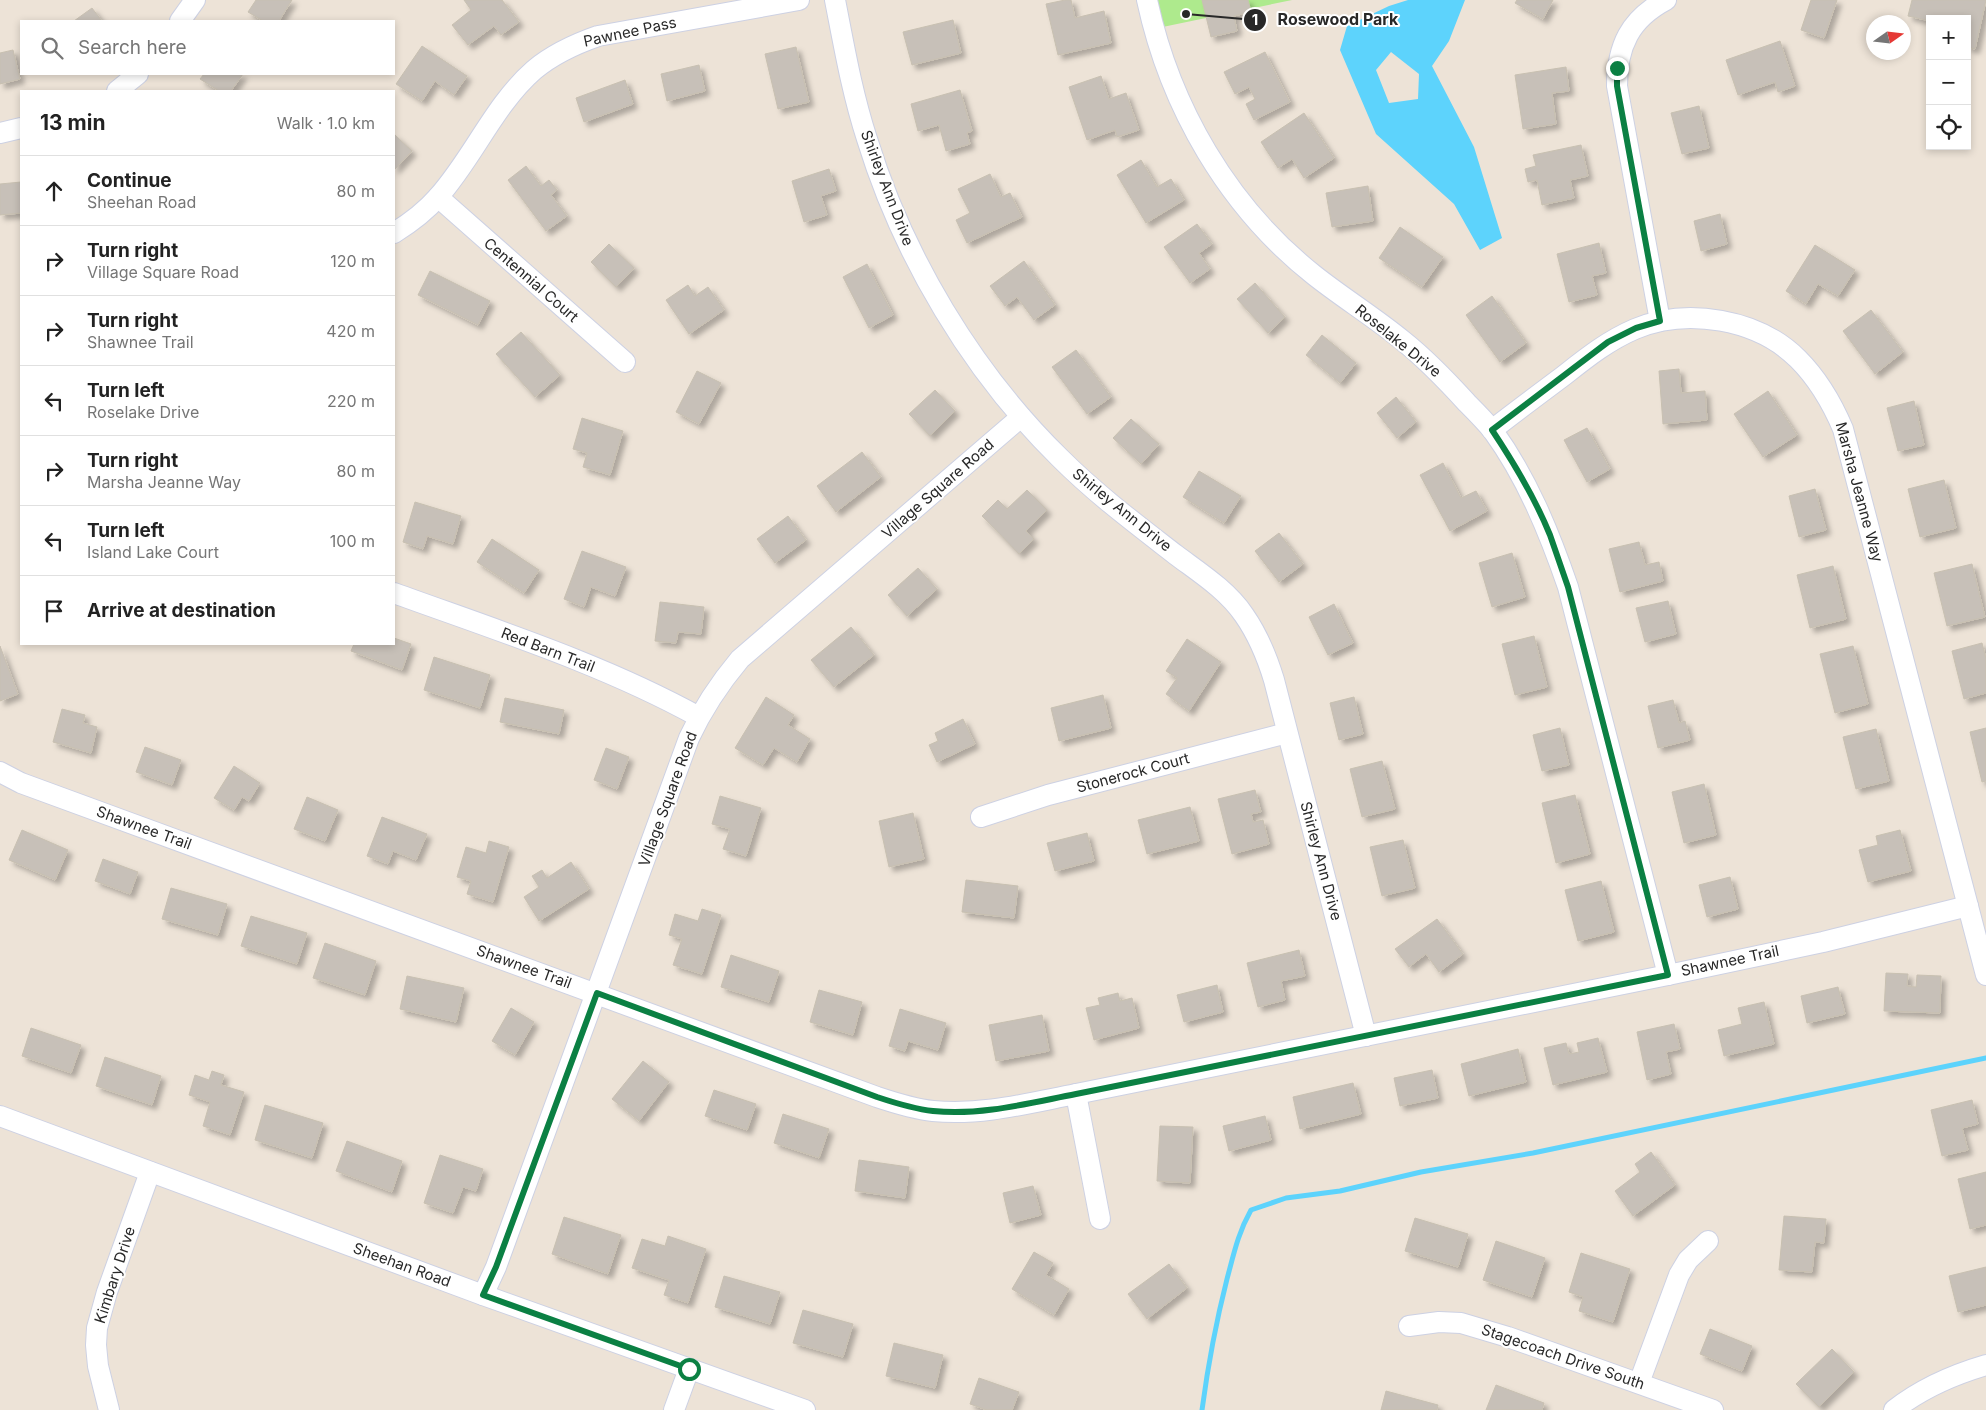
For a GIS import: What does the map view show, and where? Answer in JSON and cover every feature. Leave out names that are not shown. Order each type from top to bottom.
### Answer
[{"type":"street","points":[[181,20],[195,0]]},
{"type":"street","name":"Pawnee Pass","points":[[395,232],[415,220],[438,197],[518,86],[535,69],[554,55],[575,44],[598,36],[799,0]]},
{"type":"street","name":"Shirley Ann Drive","points":[[835,0],[846,59],[866,138],[881,181],[904,237],[930,287],[961,336],[1021,417],[1060,458],[1102,497],[1221,590],[1243,614],[1256,634],[1267,656],[1366,1036]]},
{"type":"street","name":"Roselake Drive","points":[[1147,0],[1153,29],[1163,60],[1187,116],[1205,150],[1227,183],[1283,248],[1314,274],[1402,340],[1440,373],[1492,430],[1532,497],[1550,535],[1568,587],[1668,975]]},
{"type":"street","points":[[1660,321],[1617,86],[1617,68],[1621,50],[1628,33],[1640,18],[1653,7],[1666,0]]},
{"type":"street","points":[[118,90],[137,75]]},
{"type":"street","points":[[0,133],[20,128]]},
{"type":"street","name":"Centennial Court","points":[[438,197],[625,362]]},
{"type":"street","name":"Marsha Jeanne Way","points":[[1492,430],[1608,342],[1636,328],[1660,321],[1689,318],[1711,319],[1735,324],[1757,332],[1797,358],[1816,378],[1834,406],[1843,429],[1986,975]]},
{"type":"street","name":"Village Square Road","points":[[483,1295],[496,1267],[689,738],[717,687],[740,659],[1021,417]]},
{"type":"street","name":"Red Barn Trail","points":[[395,593],[508,634],[604,672],[678,705],[699,717]]},
{"type":"street","name":"Stonerock Court","points":[[981,817],[1048,795],[1287,733]]},
{"type":"street","name":"Shawnee Trail","points":[[0,772],[21,783],[877,1097],[904,1106],[933,1111],[990,1110],[1076,1094],[1668,975],[1823,942],[1968,906]]},
{"type":"street","points":[[1076,1094],[1100,1219]]},
{"type":"street","name":"Sheehan Road","points":[[0,1116],[483,1295],[805,1410]]},
{"type":"street","name":"Kimbary Drive","points":[[109,1410],[98,1366],[97,1328],[107,1292],[150,1172]]},
{"type":"street","points":[[1639,1383],[1679,1275],[1688,1260],[1708,1241]]},
{"type":"street","name":"Stagecoach Drive South","points":[[1409,1326],[1439,1322],[1461,1323],[1508,1337],[1713,1410]]},
{"type":"street","points":[[1894,1410],[1933,1384],[1959,1373],[1986,1365]]},
{"type":"street","points":[[674,1410],[689,1369]]},
{"type":"green space","points":[[1147,0],[1292,0],[1153,29]]},
{"type":"water","points":[[1408,0],[1465,0],[1449,41],[1432,66],[1474,147],[1502,238],[1480,250],[1454,204],[1376,134],[1340,50],[1347,26],[1389,6]],"holes":[[[1391,52],[1419,74],[1418,99],[1389,103],[1376,70]]]},
{"type":"building","points":[[256,0],[292,0],[280,20],[261,20],[248,12]]},
{"type":"building","points":[[464,0],[502,0],[519,22],[501,35],[494,26],[468,45],[452,25],[471,10]]},
{"type":"building","points":[[1071,0],[1075,18],[1104,11],[1111,43],[1058,55],[1046,4]]},
{"type":"building","points":[[1202,0],[1248,0],[1251,12],[1234,16],[1237,31],[1211,37]]},
{"type":"building","points":[[1517,0],[1553,0],[1543,19],[1515,3]]},
{"type":"building","points":[[1811,0],[1837,0],[1824,38],[1801,30]]},
{"type":"building","points":[[1912,0],[1986,0],[1975,49],[1971,48],[1971,15],[1926,15],[1926,20],[1908,15]]},
{"type":"building","points":[[92,8],[101,20],[75,20]]},
{"type":"building","points":[[953,20],[961,53],[912,65],[903,32]]},
{"type":"building","points":[[1780,41],[1795,86],[1778,92],[1775,82],[1738,95],[1726,60]]},
{"type":"building","points":[[422,46],[467,76],[454,95],[435,81],[422,101],[396,84]]},
{"type":"building","points":[[796,47],[809,102],[778,109],[765,54]]},
{"type":"building","points":[[13,50],[20,79],[0,84],[0,53]]},
{"type":"building","points":[[1265,52],[1290,102],[1254,120],[1246,104],[1255,99],[1249,87],[1235,94],[1224,72]]},
{"type":"building","points":[[699,65],[705,91],[667,101],[661,74]]},
{"type":"building","points":[[1566,67],[1569,91],[1552,93],[1556,124],[1523,129],[1515,75]]},
{"type":"building","points":[[203,75],[242,75],[232,90],[217,90],[200,79]]},
{"type":"building","points":[[1101,76],[1109,99],[1126,93],[1139,130],[1117,137],[1115,130],[1087,140],[1069,87]]},
{"type":"building","points":[[625,80],[633,104],[584,122],[576,98]]},
{"type":"building","points":[[960,90],[972,131],[967,133],[970,144],[946,151],[939,125],[918,131],[911,104]]},
{"type":"building","points":[[1699,106],[1709,148],[1682,154],[1671,113]]},
{"type":"building","points":[[1304,113],[1334,158],[1304,178],[1292,159],[1278,168],[1261,142]]},
{"type":"building","points":[[395,135],[412,151],[395,169]]},
{"type":"building","points":[[1581,145],[1588,176],[1570,180],[1574,198],[1542,205],[1537,180],[1528,182],[1525,169],[1536,166],[1533,155]]},
{"type":"building","points":[[1141,160],[1157,187],[1171,179],[1184,200],[1146,223],[1117,175]]},
{"type":"building","points":[[526,166],[541,186],[549,180],[557,190],[551,195],[567,216],[546,231],[508,180]]},
{"type":"building","points":[[829,169],[836,191],[821,196],[827,215],[804,222],[792,181]]},
{"type":"building","points":[[990,174],[1001,197],[1010,193],[1022,217],[967,243],[956,220],[970,213],[958,189]]},
{"type":"building","points":[[20,182],[20,213],[0,215],[0,184]]},
{"type":"building","points":[[1368,186],[1373,221],[1332,227],[1326,193]]},
{"type":"building","points":[[1720,214],[1727,244],[1701,251],[1694,221]]},
{"type":"building","points":[[1197,224],[1212,244],[1199,253],[1210,269],[1190,283],[1164,247]]},
{"type":"building","points":[[1400,227],[1443,257],[1422,287],[1379,258]]},
{"type":"building","points":[[1599,243],[1606,273],[1592,276],[1597,295],[1569,302],[1557,254]]},
{"type":"building","points":[[609,244],[634,268],[616,287],[591,262]]},
{"type":"building","points":[[1815,245],[1855,270],[1838,296],[1818,284],[1806,304],[1786,291]]},
{"type":"building","points":[[1024,261],[1055,305],[1034,320],[1017,297],[1005,306],[990,286]]},
{"type":"building","points":[[867,264],[893,315],[869,328],[843,277]]},
{"type":"building","points":[[430,271],[490,301],[478,325],[418,295]]},
{"type":"building","points":[[1255,283],[1285,317],[1268,333],[1237,299]]},
{"type":"building","points":[[688,285],[695,296],[708,287],[724,310],[689,334],[666,300]]},
{"type":"building","points":[[1492,296],[1526,343],[1500,362],[1466,315]]},
{"type":"building","points":[[1871,310],[1903,352],[1875,374],[1843,331]]},
{"type":"building","points":[[521,332],[560,375],[535,397],[496,354]]},
{"type":"building","points":[[1322,335],[1356,363],[1340,383],[1306,355]]},
{"type":"building","points":[[1076,350],[1111,397],[1087,414],[1052,367]]},
{"type":"building","points":[[1679,369],[1681,393],[1705,391],[1707,420],[1663,424],[1659,371]]},
{"type":"building","points":[[697,371],[721,383],[699,424],[676,412]]},
{"type":"building","points":[[935,390],[955,411],[930,436],[909,414]]},
{"type":"building","points":[[1768,391],[1797,435],[1763,457],[1734,414]]},
{"type":"building","points":[[1396,397],[1416,422],[1397,438],[1377,413]]},
{"type":"building","points":[[1914,401],[1924,445],[1898,451],[1887,408]]},
{"type":"building","points":[[582,418],[623,431],[610,475],[583,467],[587,453],[573,449]]},
{"type":"building","points":[[1131,419],[1159,444],[1141,464],[1113,438]]},
{"type":"building","points":[[1587,428],[1610,469],[1587,482],[1564,440]]},
{"type":"building","points":[[862,452],[881,477],[836,512],[817,486]]},
{"type":"building","points":[[1443,463],[1461,498],[1476,491],[1487,511],[1450,531],[1420,475]]},
{"type":"building","points":[[1199,471],[1241,496],[1224,523],[1183,497]]},
{"type":"building","points":[[1944,480],[1956,528],[1920,537],[1908,489]]},
{"type":"building","points":[[1815,489],[1826,530],[1799,537],[1789,496]]},
{"type":"building","points":[[1027,490],[1047,510],[1026,531],[1034,539],[1019,554],[982,516],[998,500],[1007,509]]},
{"type":"building","points":[[415,502],[461,516],[453,544],[427,536],[423,549],[403,542]]},
{"type":"building","points":[[788,516],[806,540],[775,563],[757,539]]},
{"type":"building","points":[[1279,533],[1303,564],[1279,582],[1255,551]]},
{"type":"building","points":[[492,539],[539,570],[524,593],[477,562]]},
{"type":"building","points":[[1639,542],[1645,565],[1659,562],[1663,581],[1620,592],[1609,549]]},
{"type":"building","points":[[582,551],[626,567],[615,596],[591,587],[584,607],[564,599]]},
{"type":"building","points":[[1512,553],[1525,597],[1492,607],[1479,563]]},
{"type":"building","points":[[1972,564],[1985,617],[1947,626],[1934,573]]},
{"type":"building","points":[[1833,566],[1846,619],[1810,628],[1797,575]]},
{"type":"building","points":[[918,568],[937,589],[907,616],[888,595]]},
{"type":"building","points":[[1668,601],[1676,634],[1645,642],[1636,608]]},
{"type":"building","points":[[660,602],[704,607],[701,634],[678,632],[676,643],[655,641]]},
{"type":"building","points":[[1334,604],[1353,643],[1328,655],[1309,617]]},
{"type":"building","points":[[851,627],[874,655],[834,687],[811,660]]},
{"type":"building","points":[[1534,636],[1547,687],[1515,695],[1502,644]]},
{"type":"building","points":[[395,638],[411,644],[402,670],[351,651],[354,645],[395,645]]},
{"type":"building","points":[[1187,639],[1221,662],[1189,711],[1166,694],[1177,678],[1166,671]]},
{"type":"building","points":[[1982,643],[1986,659],[1986,693],[1964,699],[1952,651]]},
{"type":"building","points":[[0,646],[18,694],[0,701]]},
{"type":"building","points":[[1853,646],[1868,704],[1835,713],[1820,654]]},
{"type":"building","points":[[434,657],[490,675],[480,708],[424,690]]},
{"type":"building","points":[[1103,695],[1111,728],[1059,741],[1051,708]]},
{"type":"building","points":[[766,697],[794,715],[788,725],[810,739],[797,762],[774,748],[763,765],[735,748]]},
{"type":"building","points":[[1354,697],[1363,734],[1339,740],[1330,703]]},
{"type":"building","points":[[505,698],[564,710],[559,734],[500,722]]},
{"type":"building","points":[[1673,700],[1679,723],[1685,721],[1690,740],[1658,748],[1648,706]]},
{"type":"building","points":[[62,709],[85,715],[83,723],[97,727],[91,753],[53,742]]},
{"type":"building","points":[[963,719],[975,744],[937,762],[929,745],[938,741],[935,733]]},
{"type":"building","points":[[1560,728],[1569,765],[1542,771],[1533,735]]},
{"type":"building","points":[[1986,728],[1986,781],[1982,782],[1970,732]]},
{"type":"building","points":[[1876,729],[1889,781],[1856,789],[1843,737]]},
{"type":"building","points":[[145,747],[181,760],[172,785],[136,772]]},
{"type":"building","points":[[606,748],[629,757],[617,789],[594,780]]},
{"type":"building","points":[[1382,761],[1395,809],[1362,817],[1350,769]]},
{"type":"building","points":[[234,766],[260,783],[249,801],[242,797],[234,810],[214,798]]},
{"type":"building","points":[[1704,784],[1716,835],[1684,843],[1672,792]]},
{"type":"building","points":[[1255,790],[1261,812],[1251,814],[1253,822],[1263,820],[1269,844],[1232,854],[1218,799]]},
{"type":"building","points":[[1575,795],[1590,854],[1556,863],[1542,803]]},
{"type":"building","points":[[720,796],[761,808],[746,856],[723,849],[730,829],[712,824]]},
{"type":"building","points":[[307,797],[338,810],[325,841],[294,829]]},
{"type":"building","points":[[1190,807],[1199,841],[1147,854],[1138,820]]},
{"type":"building","points":[[913,813],[924,859],[889,867],[879,821]]},
{"type":"building","points":[[382,817],[427,834],[416,860],[393,851],[388,864],[367,856]]},
{"type":"building","points":[[22,830],[68,850],[55,880],[9,860]]},
{"type":"building","points":[[1900,830],[1911,871],[1868,882],[1859,850],[1878,845],[1876,836]]},
{"type":"building","points":[[1087,833],[1094,861],[1055,871],[1047,843]]},
{"type":"building","points":[[1403,840],[1415,888],[1382,896],[1370,847]]},
{"type":"building","points":[[489,841],[509,847],[493,902],[467,894],[471,881],[457,877],[466,847],[486,853]]},
{"type":"building","points":[[103,859],[138,872],[130,894],[95,881]]},
{"type":"building","points":[[571,862],[589,889],[539,921],[524,897],[539,887],[532,876],[542,870],[547,878]]},
{"type":"building","points":[[1730,877],[1738,909],[1707,917],[1699,885]]},
{"type":"building","points":[[966,880],[1018,886],[1014,918],[962,912]]},
{"type":"building","points":[[1601,881],[1614,932],[1578,941],[1565,890]]},
{"type":"building","points":[[171,888],[227,904],[218,935],[162,919]]},
{"type":"building","points":[[702,909],[721,915],[702,974],[673,965],[682,939],[669,935],[675,914],[698,921]]},
{"type":"building","points":[[251,916],[307,933],[297,964],[241,946]]},
{"type":"building","points":[[1437,919],[1463,954],[1439,972],[1426,954],[1409,967],[1395,949]]},
{"type":"building","points":[[325,943],[376,961],[365,995],[313,978]]},
{"type":"building","points":[[1299,950],[1305,976],[1281,981],[1285,1000],[1258,1007],[1247,963]]},
{"type":"building","points":[[731,955],[779,971],[769,1002],[721,987]]},
{"type":"building","points":[[1886,973],[1908,974],[1907,986],[1916,987],[1917,975],[1941,976],[1940,1013],[1884,1011]]},
{"type":"building","points":[[407,976],[464,988],[456,1022],[400,1009]]},
{"type":"building","points":[[1217,985],[1223,1012],[1184,1022],[1177,995]]},
{"type":"building","points":[[1838,987],[1845,1014],[1807,1023],[1801,996]]},
{"type":"building","points":[[819,990],[862,1002],[853,1035],[810,1022]]},
{"type":"building","points":[[1118,993],[1120,1001],[1132,998],[1139,1028],[1094,1040],[1086,1008],[1100,1005],[1098,998]]},
{"type":"building","points":[[1764,1002],[1774,1044],[1724,1056],[1718,1030],[1742,1024],[1738,1008]]},
{"type":"building","points":[[511,1008],[534,1022],[515,1055],[492,1041]]},
{"type":"building","points":[[900,1009],[946,1023],[938,1050],[908,1041],[905,1051],[889,1046]]},
{"type":"building","points":[[1042,1015],[1049,1051],[996,1061],[989,1025]]},
{"type":"building","points":[[1674,1024],[1680,1049],[1666,1052],[1671,1074],[1647,1080],[1637,1032]]},
{"type":"building","points":[[31,1028],[81,1045],[71,1073],[22,1056]]},
{"type":"building","points":[[1598,1038],[1607,1072],[1553,1085],[1544,1048],[1566,1043],[1569,1054],[1579,1052],[1577,1043]]},
{"type":"building","points":[[1518,1049],[1526,1082],[1469,1096],[1461,1064]]},
{"type":"building","points":[[105,1057],[161,1076],[152,1105],[96,1086]]},
{"type":"building","points":[[643,1061],[669,1082],[639,1121],[612,1099]]},
{"type":"building","points":[[1432,1070],[1438,1098],[1400,1106],[1394,1078]]},
{"type":"building","points":[[212,1071],[224,1075],[221,1085],[244,1092],[230,1135],[203,1126],[210,1102],[189,1095],[195,1075],[209,1080]]},
{"type":"building","points":[[1353,1083],[1361,1114],[1300,1129],[1293,1097]]},
{"type":"building","points":[[714,1090],[756,1104],[747,1130],[705,1116]]},
{"type":"building","points":[[1972,1100],[1978,1124],[1962,1128],[1968,1150],[1942,1156],[1931,1110]]},
{"type":"building","points":[[265,1105],[323,1123],[312,1158],[255,1140]]},
{"type":"building","points":[[783,1114],[829,1129],[819,1158],[774,1143]]},
{"type":"building","points":[[1265,1116],[1271,1140],[1229,1151],[1223,1126]]},
{"type":"building","points":[[1160,1126],[1193,1127],[1190,1183],[1157,1181]]},
{"type":"building","points":[[347,1141],[402,1161],[392,1192],[336,1171]]},
{"type":"building","points":[[1651,1152],[1675,1185],[1633,1216],[1615,1191],[1640,1172],[1635,1164]]},
{"type":"building","points":[[440,1155],[483,1169],[476,1191],[463,1187],[453,1213],[424,1203]]},
{"type":"building","points":[[859,1160],[909,1167],[905,1198],[855,1191]]},
{"type":"building","points":[[1986,1172],[1986,1225],[1970,1229],[1958,1179]]},
{"type":"building","points":[[1033,1186],[1041,1215],[1010,1223],[1003,1193]]},
{"type":"building","points":[[1784,1216],[1826,1219],[1824,1243],[1815,1242],[1812,1272],[1779,1270]]},
{"type":"building","points":[[564,1217],[621,1235],[608,1274],[552,1254]]},
{"type":"building","points":[[1415,1218],[1468,1234],[1458,1267],[1405,1251]]},
{"type":"building","points":[[668,1236],[706,1249],[688,1303],[664,1295],[669,1280],[632,1268],[642,1239],[665,1246]]},
{"type":"building","points":[[1496,1241],[1545,1258],[1532,1297],[1483,1280]]},
{"type":"building","points":[[1034,1252],[1053,1263],[1046,1275],[1069,1289],[1054,1315],[1012,1289]]},
{"type":"building","points":[[1581,1253],[1630,1269],[1613,1322],[1579,1311],[1583,1297],[1569,1292]]},
{"type":"building","points":[[1169,1264],[1187,1288],[1147,1319],[1128,1294]]},
{"type":"building","points":[[1986,1267],[1986,1305],[1958,1312],[1949,1276]]},
{"type":"building","points":[[724,1276],[780,1292],[770,1324],[715,1307]]},
{"type":"building","points":[[803,1310],[853,1324],[843,1357],[793,1343]]},
{"type":"building","points":[[1710,1329],[1752,1346],[1742,1371],[1700,1354]]},
{"type":"building","points":[[894,1343],[943,1355],[935,1388],[886,1376]]},
{"type":"building","points":[[1832,1349],[1854,1372],[1819,1407],[1796,1384]]},
{"type":"building","points":[[979,1378],[1019,1392],[1012,1410],[987,1410],[970,1404]]},
{"type":"building","points":[[1496,1385],[1544,1403],[1542,1410],[1486,1410]]},
{"type":"building","points":[[1386,1391],[1438,1405],[1437,1410],[1381,1410]]},
{"type":"waterway","points":[[1202,1410],[1223,1295],[1237,1243],[1251,1210],[1286,1198],[1340,1191],[1421,1172],[1533,1153],[1986,1058]]},
{"type":"place","name":"Rosewood Park","points":[[1186,14]]},
{"type":"route","points":[[689,1369],[483,1295],[496,1267],[597,993],[904,1106],[933,1111],[961,1112],[990,1110],[1076,1094],[1668,975],[1624,802],[1602,725],[1568,587],[1550,535],[1532,497],[1492,430],[1608,342],[1636,328],[1660,321],[1617,86],[1617,68]]}]
